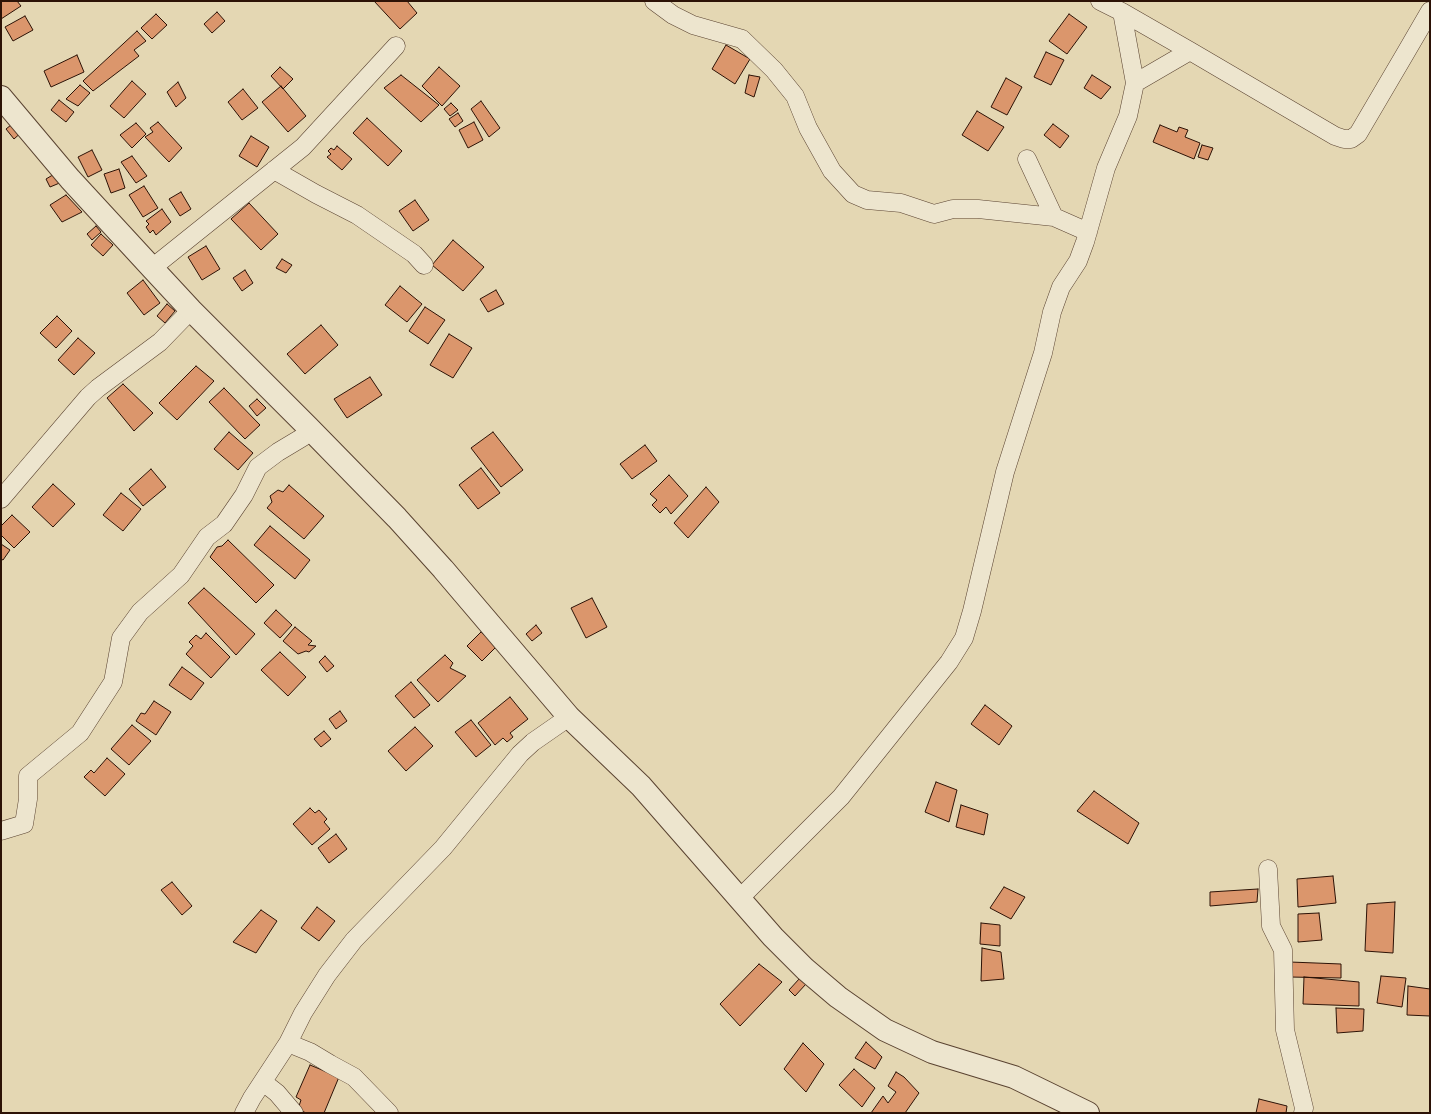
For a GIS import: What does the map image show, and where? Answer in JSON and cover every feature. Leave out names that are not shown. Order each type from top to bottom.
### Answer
[{"type":"street","points":[[654,1],[673,15],[693,25],[742,39],[774,70],[795,96],[808,128],[832,171],[852,194],[867,200],[901,203],[934,214],[953,208],[1054,217],[1088,232]]},
{"type":"street","points":[[1100,1],[1344,140],[1351,139],[1358,134],[1430,10]]},
{"type":"street","points":[[740,898],[841,797],[949,662],[964,638],[1005,472],[1043,353],[1052,312],[1061,287],[1078,261],[1106,168],[1128,116],[1135,83],[1122,12]]},
{"type":"street","points":[[152,268],[304,147],[322,125],[396,46]]},
{"type":"street","points":[[1135,83],[1190,51]]},
{"type":"street","points":[[1,97],[70,179],[190,310],[397,518],[569,717],[641,786],[773,936],[805,969],[838,997],[885,1030],[932,1052],[1014,1077],[1088,1113]]},
{"type":"street","points":[[1026,159],[1054,217]]},
{"type":"street","points":[[274,170],[357,215],[414,254],[424,265]]},
{"type":"street","points":[[1,499],[88,397],[160,342],[190,310]]},
{"type":"street","points":[[1,831],[24,824],[28,799],[28,776],[80,733],[113,682],[121,638],[140,612],[181,575],[207,537],[224,524],[244,496],[258,467],[278,452],[303,438],[308,427]]},
{"type":"street","points":[[244,1113],[288,1043],[303,1013],[322,982],[354,940],[443,848],[520,754],[533,742],[569,717]]},
{"type":"street","points":[[1268,869],[1271,926],[1283,950],[1285,1030],[1304,1108],[1303,1113]]},
{"type":"street","points":[[288,1043],[310,1052],[354,1076],[389,1113]]},
{"type":"street","points":[[262,1082],[277,1093],[294,1113]]},
{"type":"building","points":[[3,1],[17,1],[21,6],[1,19],[1,3]]},
{"type":"building","points":[[374,1],[407,1],[417,13],[400,29]]},
{"type":"building","points":[[217,12],[225,21],[212,33],[204,24]]},
{"type":"building","points":[[156,14],[167,25],[152,39],[141,28]]},
{"type":"building","points":[[1069,14],[1087,27],[1067,54],[1049,41]]},
{"type":"building","points":[[25,16],[33,30],[13,41],[5,27]]},
{"type":"building","points":[[137,31],[146,41],[134,50],[139,56],[93,91],[83,81]]},
{"type":"building","points":[[726,45],[750,59],[735,84],[712,69]]},
{"type":"building","points":[[1046,52],[1064,60],[1051,85],[1034,77]]},
{"type":"building","points":[[77,55],[84,72],[51,87],[44,71]]},
{"type":"building","points":[[280,67],[293,79],[283,89],[271,76]]},
{"type":"building","points":[[439,67],[460,86],[442,106],[422,86]]},
{"type":"building","points":[[401,75],[439,105],[421,122],[384,88]]},
{"type":"building","points":[[749,75],[760,77],[754,97],[745,93]]},
{"type":"building","points":[[1092,75],[1111,87],[1101,99],[1084,88]]},
{"type":"building","points":[[1006,78],[1022,87],[1007,115],[991,107]]},
{"type":"building","points":[[132,81],[146,94],[124,118],[110,106]]},
{"type":"building","points":[[178,82],[186,98],[176,107],[167,92]]},
{"type":"building","points":[[80,85],[90,93],[78,106],[66,99]]},
{"type":"building","points":[[281,86],[306,116],[288,132],[262,102]]},
{"type":"building","points":[[243,89],[258,108],[242,120],[228,102]]},
{"type":"building","points":[[59,100],[74,112],[66,122],[51,110]]},
{"type":"building","points":[[481,101],[500,128],[489,137],[471,109]]},
{"type":"building","points":[[451,103],[458,110],[450,116],[444,109]]},
{"type":"building","points":[[977,111],[1004,127],[988,151],[962,135]]},
{"type":"building","points":[[458,113],[463,121],[455,127],[449,119]]},
{"type":"building","points":[[367,118],[402,151],[388,166],[353,133]]},
{"type":"building","points":[[16,121],[24,130],[14,139],[6,129]]},
{"type":"building","points":[[158,122],[182,148],[169,162],[145,137],[153,132],[150,128]]},
{"type":"building","points":[[474,122],[483,140],[468,148],[459,130]]},
{"type":"building","points":[[136,123],[146,134],[132,148],[120,135]]},
{"type":"building","points":[[1053,124],[1069,136],[1060,148],[1044,135]]},
{"type":"building","points":[[1160,125],[1177,132],[1179,127],[1188,130],[1185,137],[1200,143],[1194,159],[1153,142]]},
{"type":"building","points":[[251,136],[269,147],[257,167],[239,156]]},
{"type":"building","points":[[1202,145],[1213,148],[1208,160],[1198,157]]},
{"type":"building","points":[[337,146],[352,159],[342,170],[327,157],[331,154],[328,151],[331,148],[334,150]]},
{"type":"building","points":[[92,150],[102,170],[88,177],[78,157]]},
{"type":"building","points":[[132,156],[147,176],[136,183],[121,162]]},
{"type":"building","points":[[119,169],[125,188],[111,193],[104,174]]},
{"type":"building","points":[[56,173],[62,182],[50,187],[46,179]]},
{"type":"building","points":[[144,186],[158,208],[143,217],[129,195]]},
{"type":"building","points":[[181,192],[191,209],[180,216],[169,199]]},
{"type":"building","points":[[66,195],[82,212],[62,222],[50,205]]},
{"type":"building","points":[[415,200],[429,220],[413,231],[399,211]]},
{"type":"building","points":[[249,203],[278,234],[261,250],[231,219]]},
{"type":"building","points":[[162,209],[171,222],[156,235],[153,230],[150,233],[146,227],[149,224],[146,221]]},
{"type":"building","points":[[96,226],[101,232],[92,240],[87,234]]},
{"type":"building","points":[[101,234],[113,245],[103,256],[91,245]]},
{"type":"building","points":[[453,240],[484,267],[463,291],[432,265]]},
{"type":"building","points":[[206,246],[220,269],[202,280],[188,257]]},
{"type":"building","points":[[282,259],[292,265],[286,273],[276,268]]},
{"type":"building","points":[[245,270],[253,283],[242,291],[233,278]]},
{"type":"building","points":[[143,280],[160,303],[144,315],[127,293]]},
{"type":"building","points":[[400,286],[422,304],[407,322],[385,305]]},
{"type":"building","points":[[496,290],[504,304],[488,312],[480,299]]},
{"type":"building","points":[[167,304],[175,311],[165,323],[157,316]]},
{"type":"building","points":[[425,307],[445,320],[428,344],[409,331]]},
{"type":"building","points":[[57,316],[72,331],[56,348],[40,333]]},
{"type":"building","points":[[321,325],[338,345],[305,374],[287,354]]},
{"type":"building","points":[[449,334],[472,348],[453,378],[430,365]]},
{"type":"building","points":[[78,338],[95,353],[74,375],[58,360]]},
{"type":"building","points":[[196,366],[214,381],[177,420],[159,403]]},
{"type":"building","points":[[370,377],[382,395],[347,418],[334,399]]},
{"type":"building","points":[[123,384],[153,413],[134,431],[107,398]]},
{"type":"building","points":[[224,388],[260,425],[245,439],[209,402]]},
{"type":"building","points":[[257,399],[266,408],[257,416],[249,406]]},
{"type":"building","points":[[229,432],[253,453],[238,470],[214,449]]},
{"type":"building","points":[[493,432],[523,470],[501,487],[471,448]]},
{"type":"building","points":[[645,445],[657,461],[632,479],[620,464]]},
{"type":"building","points":[[481,468],[500,493],[478,509],[459,485]]},
{"type":"building","points":[[151,469],[166,487],[143,506],[129,489]]},
{"type":"building","points":[[669,475],[688,496],[671,514],[666,507],[660,513],[652,505],[657,500],[650,494]]},
{"type":"building","points":[[53,484],[75,504],[53,527],[32,507]]},
{"type":"building","points":[[289,485],[324,516],[304,539],[267,508],[272,502],[270,496],[278,490],[283,492]]},
{"type":"building","points":[[706,487],[719,502],[688,538],[674,523]]},
{"type":"building","points":[[121,493],[141,509],[123,531],[103,515]]},
{"type":"building","points":[[12,515],[30,532],[14,548],[1,535],[1,526]]},
{"type":"building","points":[[270,526],[310,560],[295,579],[254,545]]},
{"type":"building","points":[[228,540],[274,585],[256,603],[210,557],[217,547],[222,546]]},
{"type":"building","points":[[1,544],[10,550],[3,560],[1,559]]},
{"type":"building","points":[[204,588],[255,634],[236,655],[188,603]]},
{"type":"building","points":[[592,598],[607,627],[586,638],[571,608]]},
{"type":"building","points":[[276,610],[292,625],[280,638],[264,623]]},
{"type":"building","points":[[536,625],[542,633],[532,641],[526,634]]},
{"type":"building","points":[[295,627],[312,641],[308,645],[316,646],[309,652],[306,651],[298,654],[283,641]]},
{"type":"building","points":[[481,632],[496,647],[482,661],[467,646]]},
{"type":"building","points":[[206,633],[230,657],[211,678],[186,654],[193,646],[189,642],[196,635],[201,639]]},
{"type":"building","points":[[280,652],[306,677],[288,696],[261,670]]},
{"type":"building","points":[[445,655],[453,663],[450,668],[466,676],[438,702],[417,680]]},
{"type":"building","points":[[325,656],[334,666],[327,672],[319,662]]},
{"type":"building","points":[[182,667],[204,683],[191,700],[169,685]]},
{"type":"building","points":[[411,682],[430,705],[414,718],[395,696]]},
{"type":"building","points":[[510,697],[528,719],[510,733],[513,737],[507,742],[503,738],[495,745],[478,723]]},
{"type":"building","points":[[154,701],[171,712],[156,735],[136,721],[141,713],[145,714]]},
{"type":"building","points":[[985,705],[1012,726],[999,745],[971,724]]},
{"type":"building","points":[[340,711],[347,721],[336,729],[329,719]]},
{"type":"building","points":[[471,720],[491,745],[476,757],[455,732]]},
{"type":"building","points":[[132,725],[151,741],[129,765],[111,749]]},
{"type":"building","points":[[415,727],[433,746],[406,771],[388,751]]},
{"type":"building","points":[[324,731],[331,739],[321,747],[314,739]]},
{"type":"building","points":[[107,758],[125,774],[105,796],[84,777],[91,770],[94,773]]},
{"type":"building","points":[[936,782],[957,790],[949,822],[925,812]]},
{"type":"building","points":[[1094,791],[1139,823],[1128,844],[1077,811]]},
{"type":"building","points":[[961,805],[988,814],[984,835],[956,827]]},
{"type":"building","points":[[310,808],[315,813],[319,810],[327,819],[324,822],[330,829],[312,845],[293,824]]},
{"type":"building","points":[[336,834],[347,849],[329,863],[318,848]]},
{"type":"building","points":[[1333,876],[1336,903],[1298,907],[1297,879]]},
{"type":"building","points":[[172,882],[192,906],[182,915],[161,890]]},
{"type":"building","points":[[1004,887],[1025,897],[1011,919],[990,908]]},
{"type":"building","points":[[1258,889],[1257,902],[1210,906],[1210,892]]},
{"type":"building","points":[[1395,902],[1393,953],[1365,951],[1367,904]]},
{"type":"building","points":[[317,907],[335,921],[319,941],[301,928]]},
{"type":"building","points":[[261,910],[277,921],[256,953],[233,942]]},
{"type":"building","points":[[1319,913],[1322,940],[1298,942],[1298,914]]},
{"type":"building","points":[[981,923],[1000,925],[1000,946],[980,944]]},
{"type":"building","points":[[982,948],[1001,952],[1004,979],[981,981]]},
{"type":"building","points":[[1290,962],[1341,964],[1341,978],[1290,977]]},
{"type":"building","points":[[759,964],[782,982],[740,1026],[720,1004]]},
{"type":"building","points":[[1381,976],[1406,978],[1402,1007],[1377,1003]]},
{"type":"building","points":[[1304,977],[1359,982],[1359,1006],[1303,1004]]},
{"type":"building","points":[[800,978],[806,984],[795,996],[789,990]]},
{"type":"building","points":[[1408,986],[1430,989],[1430,1016],[1407,1015]]},
{"type":"building","points":[[1336,1008],[1364,1009],[1363,1031],[1337,1033]]},
{"type":"building","points":[[866,1042],[882,1057],[875,1069],[855,1058]]},
{"type":"building","points":[[803,1043],[824,1064],[806,1092],[784,1069]]},
{"type":"building","points":[[310,1065],[339,1077],[324,1113],[306,1113],[298,1109],[301,1100],[296,1097]]},
{"type":"building","points":[[854,1069],[875,1088],[862,1107],[839,1085]]},
{"type":"building","points":[[896,1072],[904,1077],[919,1093],[905,1113],[871,1113],[883,1096],[888,1103],[896,1092],[888,1086]]},
{"type":"building","points":[[1259,1099],[1287,1106],[1286,1113],[1256,1113]]}]
